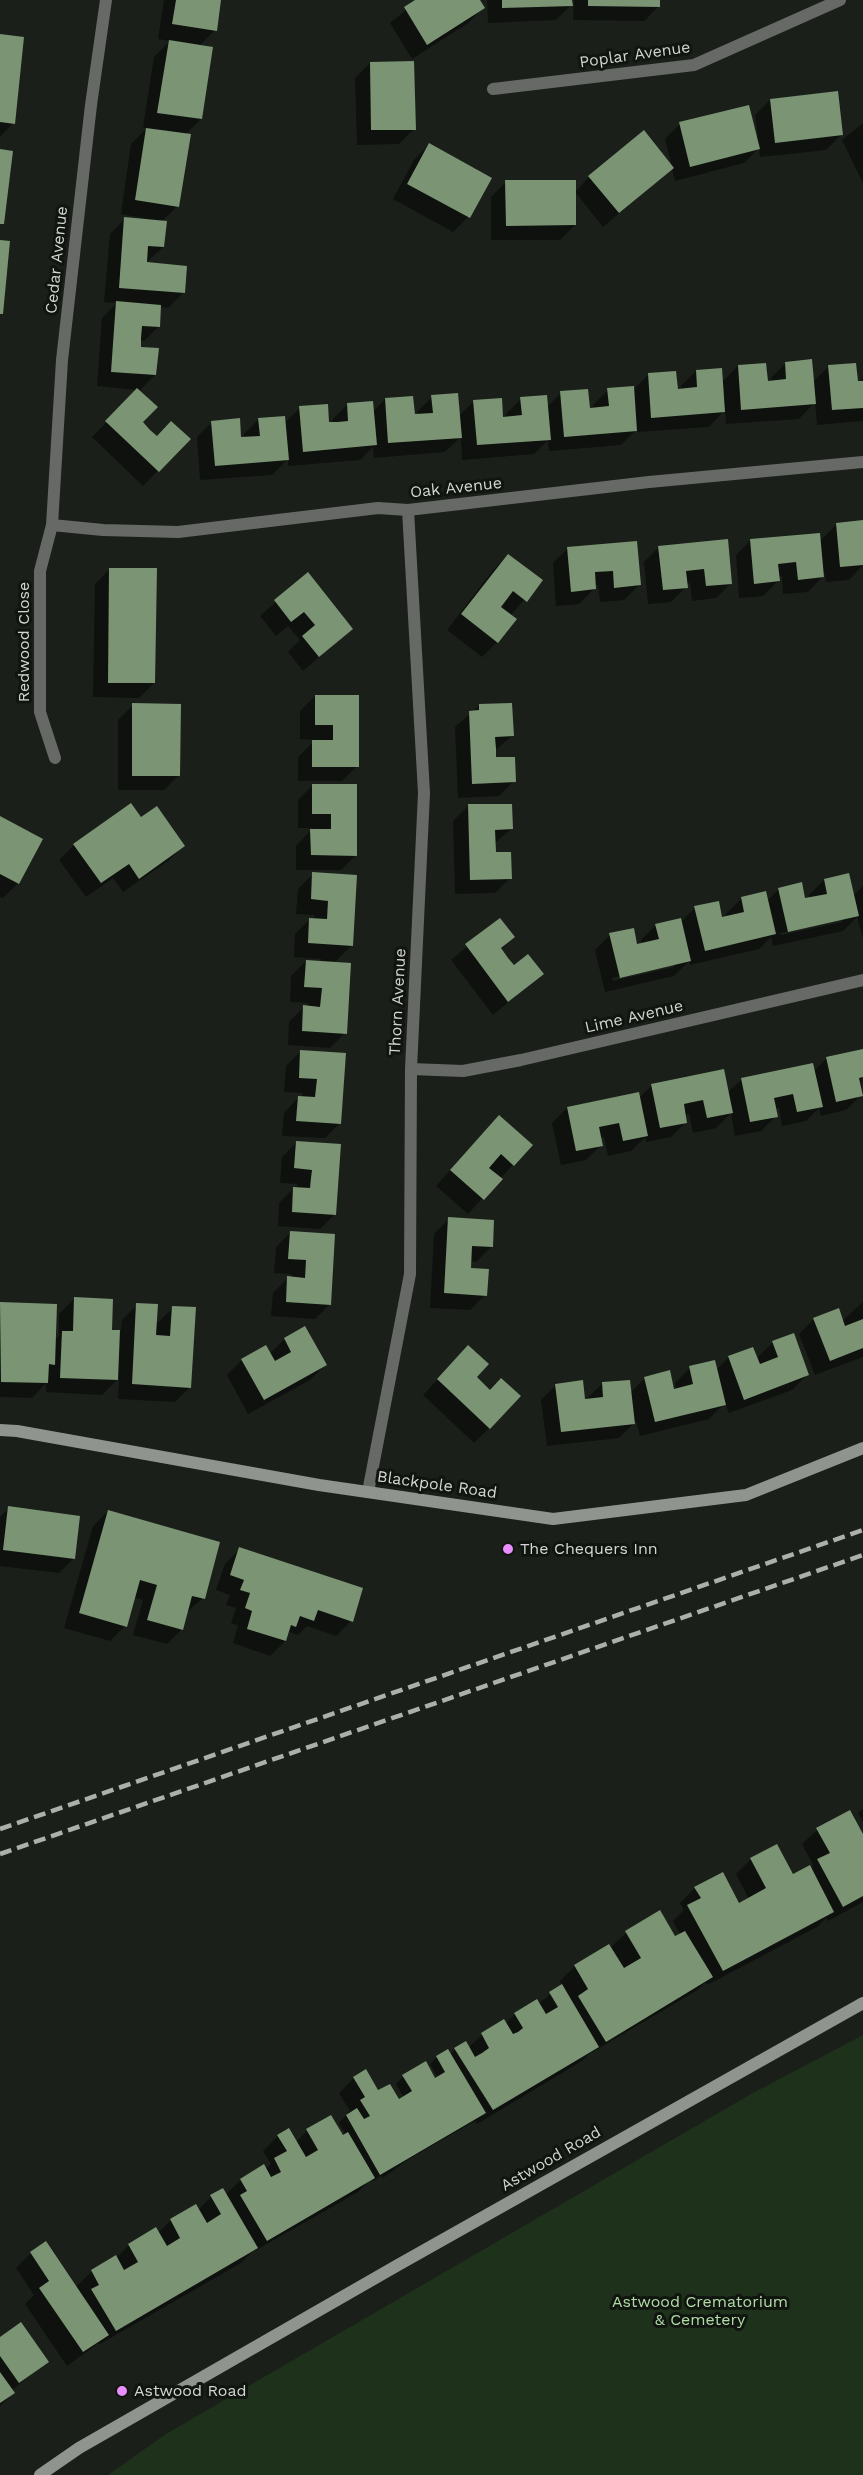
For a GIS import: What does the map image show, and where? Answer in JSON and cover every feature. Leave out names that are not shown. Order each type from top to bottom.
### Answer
[{"type":"main road","name":"Blackpole Road","points":[[0,1430],[368,1492],[553,1519],[746,1495],[863,1448]]},
{"type":"main road","name":"Astwood Road","points":[[40,2475],[79,2448],[863,2003]]},
{"type":"street","name":"Cedar Avenue","points":[[52,525],[62,360],[91,105],[106,0]]},
{"type":"street","name":"Poplar Avenue","points":[[494,89],[694,65],[840,0]]},
{"type":"street","name":"Oak Avenue","points":[[52,525],[103,530],[178,532],[378,508],[408,510],[649,482],[863,462]]},
{"type":"street","name":"Thorn Avenue","points":[[368,1492],[410,1274],[411,1069],[424,793],[408,510]]},
{"type":"street","name":"Redwood Close","points":[[52,525],[40,572],[40,712],[55,758]]},
{"type":"street","name":"Lime Avenue","points":[[411,1069],[463,1071],[521,1060],[863,980]]},
{"type":"green space","name":"Astwood Crematorium & Cemetery","points":[[863,2035],[863,2475],[108,2475],[166,2434],[751,2094]]},
{"type":"building","points":[[176,0],[221,0],[217,31],[172,24]]},
{"type":"building","points":[[415,0],[480,0],[485,8],[427,45],[404,7]]},
{"type":"building","points":[[502,0],[572,0],[573,6],[502,8]]},
{"type":"building","points":[[588,0],[660,0],[660,7],[588,6]]},
{"type":"building","points":[[0,34],[24,37],[15,124],[0,122]]},
{"type":"building","points":[[169,40],[213,47],[202,119],[157,113]]},
{"type":"building","points":[[414,61],[416,130],[371,130],[370,62]]},
{"type":"building","points":[[838,91],[843,135],[775,143],[770,99]]},
{"type":"building","points":[[749,105],[760,149],[690,167],[679,122]]},
{"type":"building","points":[[146,128],[191,134],[179,207],[135,200]]},
{"type":"building","points":[[644,130],[674,168],[619,213],[588,176]]},
{"type":"building","points":[[429,143],[492,178],[470,218],[407,184]]},
{"type":"building","points":[[0,149],[13,151],[4,224],[0,224]]},
{"type":"building","points":[[505,180],[576,180],[576,225],[506,226]]},
{"type":"building","points":[[124,217],[167,221],[164,247],[148,246],[147,262],[187,266],[185,293],[119,288]]},
{"type":"building","points":[[0,240],[10,241],[3,314],[0,314]]},
{"type":"building","points":[[116,301],[161,305],[160,327],[142,326],[141,338],[141,347],[159,348],[156,375],[111,372]]},
{"type":"building","points":[[812,359],[816,404],[741,410],[738,365],[766,363],[768,381],[786,379],[785,362]]},
{"type":"building","points":[[856,363],[858,381],[863,381],[863,408],[832,410],[828,365]]},
{"type":"building","points":[[722,368],[725,412],[651,418],[648,373],[676,371],[678,389],[697,387],[696,370]]},
{"type":"building","points":[[634,386],[637,431],[564,437],[560,391],[588,389],[590,408],[609,406],[607,388]]},
{"type":"building","points":[[137,388],[158,407],[143,422],[150,430],[157,436],[171,421],[191,439],[159,472],[105,421]]},
{"type":"building","points":[[458,393],[462,438],[388,443],[385,398],[413,396],[415,414],[433,413],[431,395]]},
{"type":"building","points":[[547,395],[551,440],[477,445],[473,400],[502,398],[503,417],[522,415],[520,397]]},
{"type":"building","points":[[373,401],[377,445],[303,452],[299,406],[328,404],[329,422],[338,422],[348,421],[347,403]]},
{"type":"building","points":[[285,416],[289,460],[215,466],[211,421],[240,418],[241,437],[260,436],[258,418]]},
{"type":"building","points":[[863,520],[863,565],[840,567],[836,523]]},
{"type":"building","points":[[820,533],[824,577],[798,580],[796,562],[778,564],[780,581],[754,584],[750,539]]},
{"type":"building","points":[[728,539],[732,584],[706,586],[704,569],[686,571],[688,588],[663,590],[658,546]]},
{"type":"building","points":[[637,541],[641,585],[614,588],[613,571],[595,572],[596,589],[571,592],[567,547]]},
{"type":"building","points":[[508,554],[543,580],[527,602],[513,591],[501,607],[517,619],[498,643],[461,614]]},
{"type":"building","points":[[109,568],[157,568],[155,683],[108,683]]},
{"type":"building","points":[[308,572],[353,629],[319,657],[302,636],[315,625],[304,612],[291,622],[274,600]]},
{"type":"building","points":[[315,695],[359,695],[359,767],[312,767],[312,740],[333,740],[333,725],[315,725]]},
{"type":"building","points":[[132,703],[181,704],[180,776],[132,776]]},
{"type":"building","points":[[512,703],[514,736],[495,737],[496,757],[515,757],[516,782],[472,784],[469,711],[479,710],[479,704]]},
{"type":"building","points":[[312,784],[357,784],[357,856],[311,855],[310,829],[331,829],[331,814],[312,814]]},
{"type":"building","points":[[131,803],[141,817],[157,806],[185,846],[139,879],[129,864],[101,883],[73,844]]},
{"type":"building","points":[[468,804],[512,804],[513,829],[495,830],[496,852],[511,852],[512,879],[470,880]]},
{"type":"building","points":[[0,816],[43,839],[19,884],[0,874]]},
{"type":"building","points":[[312,872],[357,875],[353,946],[308,943],[309,918],[327,919],[328,901],[311,899]]},
{"type":"building","points":[[849,873],[859,916],[788,932],[778,888],[802,882],[805,898],[827,894],[824,879]]},
{"type":"building","points":[[766,891],[776,934],[705,951],[694,906],[719,901],[722,917],[744,912],[741,897]]},
{"type":"building","points":[[500,918],[515,937],[501,948],[508,958],[514,965],[528,954],[544,974],[508,1002],[465,944]]},
{"type":"building","points":[[681,918],[691,961],[620,978],[609,933],[634,928],[637,944],[659,939],[655,924]]},
{"type":"building","points":[[306,960],[351,963],[347,1034],[302,1031],[303,1005],[320,1007],[322,988],[304,987]]},
{"type":"building","points":[[863,1049],[863,1077],[859,1078],[863,1096],[836,1102],[826,1057]]},
{"type":"building","points":[[300,1050],[346,1053],[341,1124],[296,1121],[298,1096],[315,1097],[317,1079],[299,1078]]},
{"type":"building","points":[[813,1063],[823,1107],[797,1112],[793,1094],[774,1098],[778,1117],[750,1122],[741,1078]]},
{"type":"building","points":[[724,1069],[733,1113],[707,1118],[703,1100],[693,1102],[684,1104],[687,1123],[660,1128],[651,1084]]},
{"type":"building","points":[[639,1092],[648,1136],[623,1141],[619,1123],[599,1127],[603,1146],[576,1151],[567,1107]]},
{"type":"building","points":[[499,1115],[533,1145],[514,1166],[501,1154],[489,1168],[503,1179],[484,1200],[450,1170]]},
{"type":"building","points":[[296,1141],[341,1144],[336,1215],[292,1212],[293,1187],[310,1188],[312,1170],[294,1168]]},
{"type":"building","points":[[448,1217],[494,1220],[493,1247],[472,1246],[471,1268],[489,1269],[487,1296],[444,1293]]},
{"type":"building","points":[[290,1231],[335,1234],[331,1305],[286,1302],[287,1276],[305,1278],[306,1260],[288,1259]]},
{"type":"building","points":[[74,1297],[113,1299],[112,1330],[120,1330],[118,1380],[60,1378],[62,1331],[73,1331]]},
{"type":"building","points":[[0,1302],[57,1304],[55,1365],[49,1364],[48,1383],[1,1382]]},
{"type":"building","points":[[136,1303],[158,1304],[156,1335],[170,1336],[172,1306],[196,1307],[191,1388],[132,1384]]},
{"type":"building","points":[[839,1308],[845,1326],[863,1319],[863,1348],[830,1361],[813,1318]]},
{"type":"building","points":[[305,1326],[327,1365],[264,1400],[241,1359],[266,1345],[275,1361],[291,1352],[284,1338]]},
{"type":"building","points":[[794,1333],[809,1375],[744,1400],[728,1356],[753,1347],[760,1364],[778,1357],[772,1341]]},
{"type":"building","points":[[468,1345],[489,1364],[477,1377],[490,1390],[501,1378],[521,1396],[490,1429],[437,1379]]},
{"type":"building","points":[[715,1360],[726,1405],[655,1422],[644,1377],[670,1370],[674,1389],[693,1384],[689,1366]]},
{"type":"building","points":[[583,1380],[585,1399],[603,1397],[602,1382],[630,1380],[635,1424],[561,1432],[555,1384]]},
{"type":"building","points":[[8,1506],[80,1516],[75,1559],[3,1550]]},
{"type":"building","points":[[108,1510],[220,1542],[205,1599],[192,1596],[183,1630],[147,1620],[157,1585],[140,1580],[127,1627],[79,1613]]},
{"type":"building","points":[[239,1547],[363,1588],[353,1622],[318,1610],[314,1621],[300,1616],[296,1627],[291,1625],[286,1641],[247,1629],[252,1611],[245,1608],[250,1593],[240,1590],[244,1580],[230,1575]]},
{"type":"building","points":[[850,1810],[863,1834],[863,1896],[843,1907],[817,1859],[830,1853],[816,1828]]},
{"type":"building","points":[[777,1844],[793,1874],[810,1865],[834,1912],[723,1971],[687,1905],[701,1898],[694,1887],[723,1872],[739,1903],[766,1888],[750,1858]]},
{"type":"building","points":[[660,1910],[675,1936],[685,1931],[713,1977],[606,2042],[578,1996],[588,1989],[574,1965],[609,1944],[624,1968],[641,1958],[625,1931]]},
{"type":"building","points":[[562,1984],[599,2047],[493,2110],[454,2048],[466,2041],[475,2057],[482,2053],[489,2048],[481,2033],[504,2019],[513,2034],[518,2032],[523,2028],[514,2013],[537,1999],[546,2014],[558,2007],[549,1992]]},
{"type":"building","points":[[448,2049],[486,2113],[380,2175],[346,2115],[357,2108],[364,2119],[370,2116],[360,2100],[365,2097],[353,2077],[366,2069],[378,2090],[390,2084],[399,2099],[412,2091],[402,2075],[426,2061],[435,2078],[445,2072],[436,2056]]},
{"type":"building","points":[[331,2115],[343,2135],[348,2132],[375,2178],[267,2241],[240,2195],[247,2191],[240,2179],[264,2164],[271,2177],[281,2172],[274,2158],[287,2151],[277,2135],[289,2128],[306,2157],[318,2150],[306,2129]]},
{"type":"building","points":[[223,2188],[258,2248],[116,2331],[91,2289],[99,2285],[91,2270],[116,2255],[124,2270],[138,2262],[128,2244],[156,2227],[167,2246],[180,2238],[170,2219],[196,2204],[207,2223],[221,2214],[210,2195]]},
{"type":"building","points":[[46,2241],[109,2335],[83,2352],[39,2288],[49,2281],[30,2252]]},
{"type":"building","points":[[21,2322],[49,2362],[19,2383],[0,2356],[0,2337]]},
{"type":"building","points":[[0,2372],[15,2393],[0,2403]]},
{"type":"railway","points":[[0,1829],[863,1530]]},
{"type":"railway","points":[[0,1854],[863,1555]]},
{"type":"place","name":"The Chequers Inn","points":[[508,1549]]},
{"type":"place","name":"Astwood Road","points":[[122,2391]]}]
